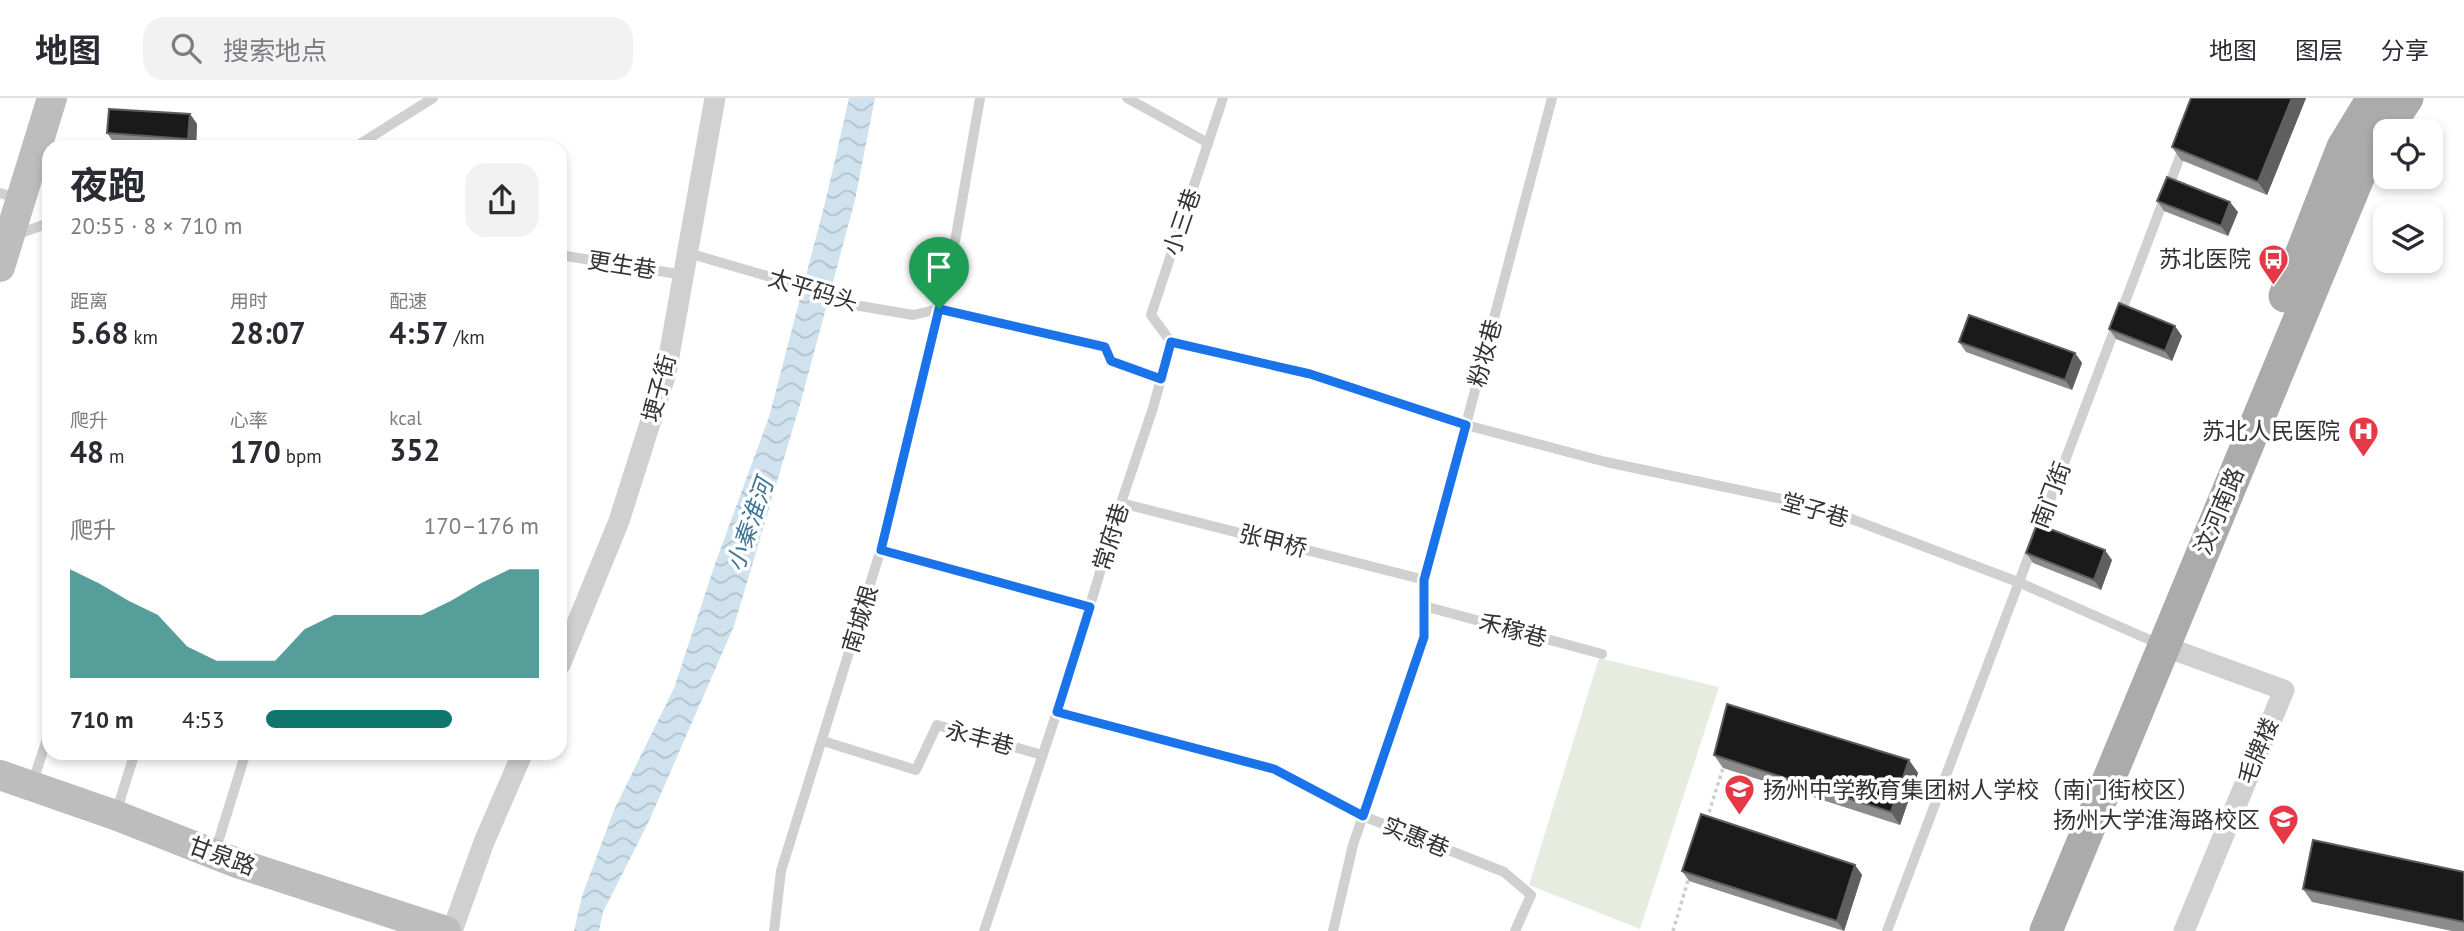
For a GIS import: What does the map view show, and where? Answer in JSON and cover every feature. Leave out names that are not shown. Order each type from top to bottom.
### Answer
[{"type":"main road","name":"汶河南路","points":[[2046,931],[2343,147],[2373,98]]},
{"type":"main road","name":"汶河南路","points":[[2028,931],[2365,161],[2407,98]]},
{"type":"street","points":[[0,267],[10,237],[11,197],[52,98]]},
{"type":"street","name":"埂子街","points":[[567,648],[619,521],[666,373],[715,98]]},
{"type":"street","name":"毛牌楼","points":[[2156,643],[2284,690],[2184,931]]},
{"type":"street","points":[[452,931],[484,842],[520,760]]},
{"type":"street","name":"甘泉路","points":[[0,775],[115,815],[215,854],[446,931]]},
{"type":"lane","points":[[366,140],[433,98]]},
{"type":"lane","name":"南城根","points":[[774,931],[781,871],[881,550],[956,236],[979,98]]},
{"type":"lane","points":[[1128,98],[1208,143]]},
{"type":"lane","name":"小三巷","points":[[1171,342],[1151,315],[1223,98]]},
{"type":"lane","name":"粉妆巷","points":[[1333,931],[1353,845],[1424,637],[1424,580],[1552,98]]},
{"type":"lane","name":"南门街","points":[[1887,931],[2187,137]]},
{"type":"lane","points":[[10,237],[42,226]]},
{"type":"lane","name":"太平码头","points":[[688,253],[798,285],[837,302],[913,315],[939,309]]},
{"type":"lane","name":"更生巷","points":[[567,256],[684,275]]},
{"type":"lane","points":[[939,309],[1105,347],[1111,361],[1161,379]]},
{"type":"lane","name":"堂子巷","points":[[1171,342],[1310,374],[1466,425],[1606,462],[1820,507],[2018,582],[2156,643]]},
{"type":"lane","name":"常府巷","points":[[984,931],[1057,712],[1171,342]]},
{"type":"lane","name":"张甲桥","points":[[1121,503],[1424,580]]},
{"type":"lane","points":[[881,550],[1090,607]]},
{"type":"lane","name":"禾稼巷","points":[[1424,606],[1602,654]]},
{"type":"lane","name":"实惠巷","points":[[1057,712],[1274,769],[1363,816],[1504,872],[1531,895],[1515,931]]},
{"type":"lane","name":"永丰巷","points":[[823,741],[916,770],[937,725],[1042,755]]},
{"type":"lane","points":[[31,787],[42,754]]},
{"type":"lane","points":[[115,815],[132,760]]},
{"type":"lane","points":[[215,854],[244,760]]},
{"type":"path","points":[[1704,827],[1723,768]]},
{"type":"path","points":[[1673,931],[1689,877]]},
{"type":"shaded area","points":[[1599,658],[1719,687],[1640,929],[1529,885]]},
{"type":"water","name":"小秦淮河","points":[[849,98],[875,98],[855,200],[801,401],[734,626],[649,821],[603,912],[599,931],[574,931],[582,896],[614,810],[674,688],[715,564],[769,417],[826,199]]},
{"type":"building","points":[[2191,98],[2292,98],[2258,182],[2172,147]]},
{"type":"building","points":[[109,109],[190,114],[188,139],[107,133]]},
{"type":"building","points":[[2167,177],[2230,202],[2221,226],[2157,201]]},
{"type":"building","points":[[2119,303],[2175,326],[2165,351],[2109,329]]},
{"type":"building","points":[[1969,315],[2075,353],[2065,380],[1959,342]]},
{"type":"building","points":[[2037,524],[2105,550],[2094,580],[2026,553]]},
{"type":"building","points":[[1727,704],[1909,760],[1891,812],[1714,755]]},
{"type":"building","points":[[1701,814],[1855,865],[1837,921],[1682,871]]},
{"type":"building","points":[[2313,840],[2464,872],[2464,922],[2303,889]]},
{"type":"place","name":"苏北医院","points":[[2274,286]]},
{"type":"place","name":"苏北人民医院","points":[[2363,458]]},
{"type":"place","name":"扬州中学教育集团树人学校（南门街校区）","points":[[1740,817]]},
{"type":"place","name":"扬州大学淮海路校区","points":[[2283,847]]},
{"type":"route","points":[[939,309],[1105,347],[1111,361],[1161,379],[1171,342],[1310,374],[1466,425],[1424,580],[1424,637],[1363,816],[1274,769],[1057,712],[1090,607],[881,550],[939,309]]}]
